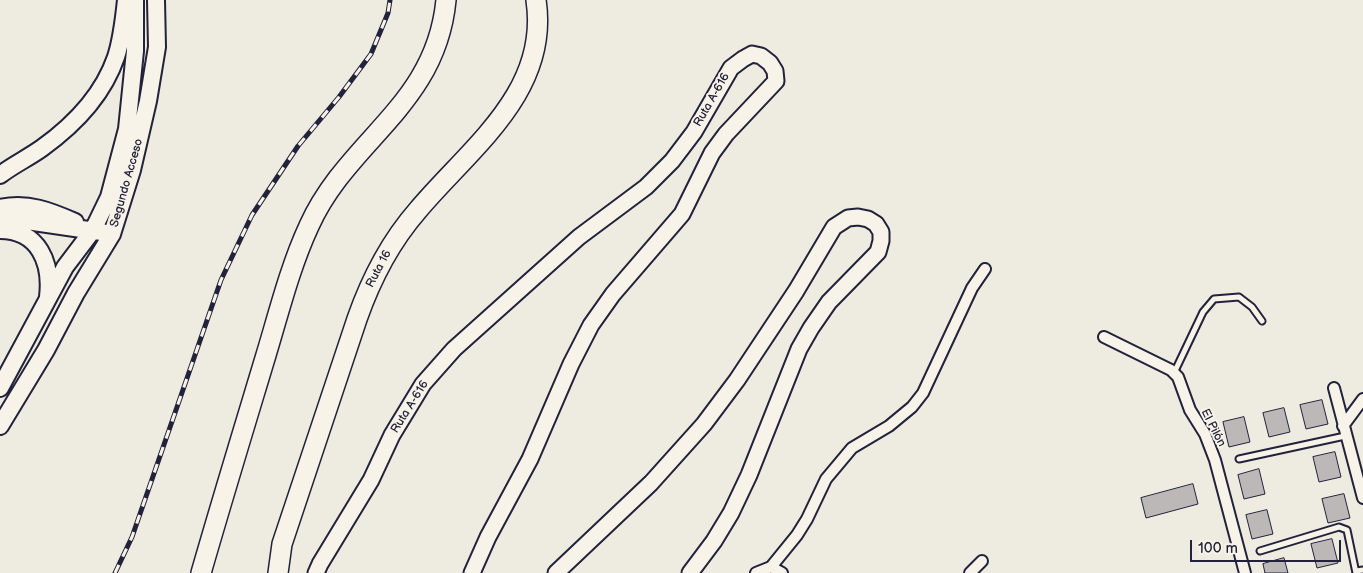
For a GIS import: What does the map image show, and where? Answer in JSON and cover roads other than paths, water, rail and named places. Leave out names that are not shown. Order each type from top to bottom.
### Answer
[{"type":"highway","name":"Ruta 16","points":[[278,573],[282,544],[357,319],[371,283],[380,265],[404,228],[497,123],[514,100],[526,76],[534,53],[538,30],[536,0]]},
{"type":"highway","points":[[201,573],[290,275],[309,226],[322,202],[338,179],[395,113],[418,83],[433,54],[446,5]]},
{"type":"main road","points":[[0,175],[42,148],[81,115],[94,99],[106,80],[116,57],[126,0]]},
{"type":"main road","name":"Segundo Acceso","points":[[0,388],[65,267],[93,230],[109,197],[127,130],[135,51],[135,0]]},
{"type":"main road","name":"Segundo Acceso","points":[[0,426],[112,234],[132,170],[148,101],[156,47],[156,0]]},
{"type":"main road","name":"Ruta A-616","points":[[316,573],[371,480],[392,435],[423,384],[454,349],[578,237],[646,186],[672,162],[694,132],[731,68],[743,58],[752,54],[761,56],[770,63],[775,71],[776,81],[726,134],[712,153],[682,214],[613,294],[591,325],[571,364],[530,459],[488,537],[472,573]]},
{"type":"main road","points":[[0,208],[17,206],[40,208],[93,230]]},
{"type":"main road","points":[[556,573],[657,477],[709,418],[800,286],[834,227],[848,218],[868,219],[876,224],[881,232],[878,252],[829,302],[805,338],[749,475],[731,513],[690,573]]},
{"type":"main road","points":[[0,220],[13,219],[112,234]]},
{"type":"main road","points":[[0,230],[14,231],[21,234],[31,240],[40,250],[47,268],[48,300]]},
{"type":"street","points":[[756,573],[771,567],[807,519],[826,478],[852,448],[889,426],[912,407],[924,393],[972,288],[985,269]]},
{"type":"street","points":[[1104,336],[1174,373]]},
{"type":"street","name":"El Pilón","points":[[1174,373],[1178,377],[1190,410],[1205,434],[1216,460],[1246,573]]},
{"type":"street","points":[[1334,388],[1344,431],[1359,470],[1363,498]]},
{"type":"street","points":[[1344,431],[1363,399]]},
{"type":"street","points":[[970,573],[982,561]]},
{"type":"street","points":[[771,567],[782,573]]},
{"type":"lane","points":[[1174,373],[1203,312],[1214,299],[1239,297],[1252,307],[1262,321]]},
{"type":"lane","points":[[1239,459],[1344,431]]},
{"type":"lane","points":[[1260,550],[1339,527],[1347,530],[1356,572],[1363,570]]},
{"type":"railway","points":[[115,573],[132,537],[221,280],[252,215],[298,146],[339,97],[371,54],[388,13],[390,0]]}]
